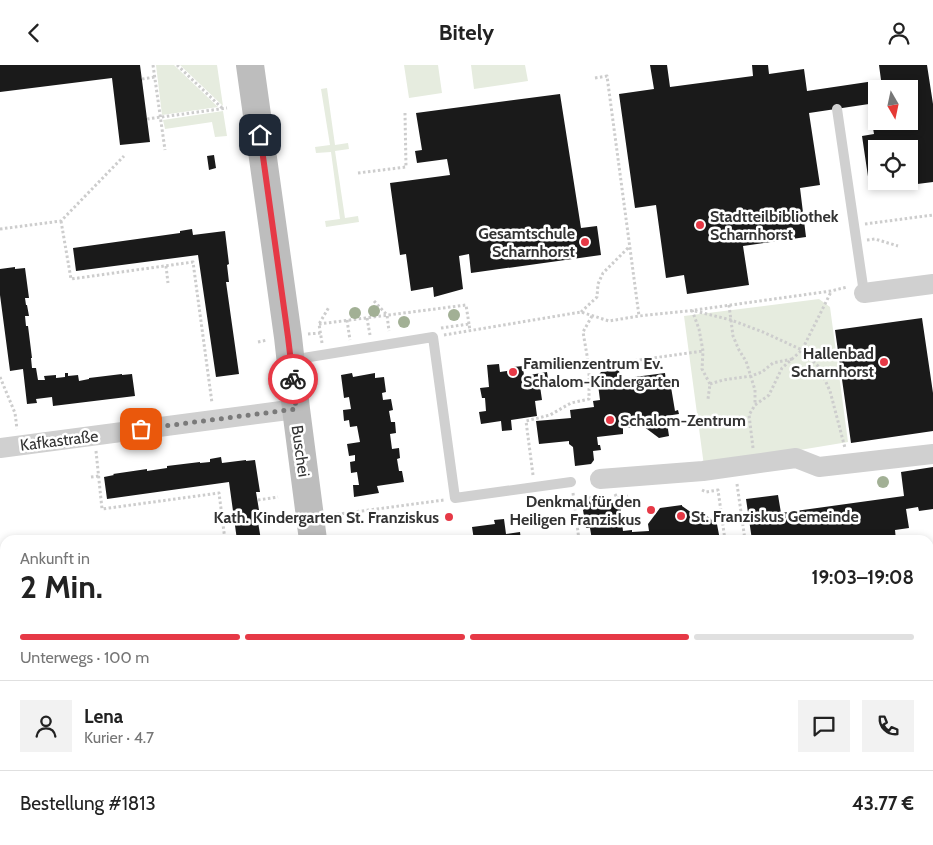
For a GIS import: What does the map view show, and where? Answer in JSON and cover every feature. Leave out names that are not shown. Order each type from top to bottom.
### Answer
[{"type":"street","name":"Buschei","points":[[250,65],[291,360],[312,535]]},
{"type":"street","points":[[863,288],[933,284]]},
{"type":"street","name":"Kafkastraße","points":[[0,448],[296,409]]},
{"type":"street","points":[[600,479],[703,471],[796,458],[819,467],[933,454]]},
{"type":"lane","points":[[837,109],[863,288]]},
{"type":"lane","points":[[291,360],[434,337],[455,498],[571,482]]},
{"type":"path","points":[[153,65],[165,150]]},
{"type":"path","points":[[147,119],[225,108],[177,65]]},
{"type":"path","points":[[595,78],[607,76],[639,316]]},
{"type":"path","points":[[142,79],[155,77]]},
{"type":"path","points":[[358,173],[406,167],[405,113]]},
{"type":"path","points":[[0,229],[61,221],[124,156]]},
{"type":"path","points":[[854,225],[933,215]]},
{"type":"path","points":[[61,221],[71,279],[193,263],[212,403]]},
{"type":"path","points":[[857,241],[875,239],[898,246]]},
{"type":"path","points":[[581,312],[597,297],[598,284],[603,273],[630,247]]},
{"type":"path","points":[[166,266],[168,283]]},
{"type":"path","points":[[434,337],[581,312],[609,321],[863,288]]},
{"type":"path","points":[[755,463],[749,415],[755,405],[769,395],[782,369],[802,350],[831,291]]},
{"type":"path","points":[[319,324],[466,305],[469,324]]},
{"type":"path","points":[[728,305],[733,336],[746,361],[755,390],[755,405]]},
{"type":"path","points":[[322,344],[319,324],[328,307]]},
{"type":"path","points":[[692,310],[731,320],[764,332],[802,350],[819,367],[830,391],[845,444],[848,464]]},
{"type":"path","points":[[692,310],[704,351],[702,369],[710,384],[708,399]]},
{"type":"path","points":[[535,487],[526,421],[550,415],[571,403],[589,399],[589,367],[583,332],[592,316]]},
{"type":"path","points":[[368,318],[370,338]]},
{"type":"path","points":[[341,341],[350,340],[348,320]]},
{"type":"path","points":[[589,367],[704,351]]},
{"type":"path","points":[[710,384],[750,376],[762,372],[773,363],[792,359]]},
{"type":"path","points":[[0,377],[15,413],[17,430]]},
{"type":"path","points":[[94,436],[102,509],[219,493],[224,535]]},
{"type":"path","points":[[735,466],[744,535]]},
{"type":"path","points":[[91,477],[99,476]]},
{"type":"path","points":[[571,482],[578,535]]},
{"type":"path","points":[[698,489],[706,492],[718,490],[724,535]]},
{"type":"path","points":[[258,500],[278,497]]},
{"type":"path","points":[[327,516],[455,498]]},
{"type":"shaded area","points":[[156,65],[174,65],[218,107],[162,115]]},
{"type":"shaded area","points":[[180,65],[217,65],[223,106]]},
{"type":"shaded area","points":[[404,65],[438,65],[442,93],[409,98]]},
{"type":"shaded area","points":[[471,65],[525,65],[528,81],[474,89]]},
{"type":"shaded area","points":[[327,88],[335,145],[348,143],[349,149],[335,151],[345,218],[358,216],[359,222],[326,227],[325,221],[340,219],[331,152],[316,153],[315,147],[330,145],[321,89]]},
{"type":"shaded area","points":[[223,111],[227,136],[215,137],[212,122],[165,129],[163,120]]},
{"type":"shaded area","points":[[819,299],[830,307],[848,442],[704,466],[684,316]]},
{"type":"building","points":[[0,65],[140,65],[150,142],[120,145],[112,78],[0,92]]},
{"type":"building","points":[[650,65],[667,65],[670,87],[753,76],[752,65],[768,65],[769,74],[804,69],[807,91],[868,82],[868,104],[809,113],[820,185],[800,188],[806,237],[743,246],[749,285],[687,294],[684,275],[666,278],[656,205],[635,208],[619,94],[654,89]]},
{"type":"building","points":[[879,65],[927,65],[933,104],[933,182],[918,184],[918,140],[868,140],[868,176],[862,136],[874,134],[873,130],[918,130],[918,80],[881,80]]},
{"type":"building","points":[[560,94],[581,228],[597,226],[601,255],[471,273],[469,254],[459,256],[463,289],[434,297],[433,287],[411,291],[406,254],[400,255],[390,183],[450,175],[447,159],[417,163],[415,151],[422,150],[416,113]]},
{"type":"building","points":[[214,155],[216,168],[209,170],[207,156]]},
{"type":"building","points":[[192,229],[193,235],[225,231],[229,264],[227,265],[229,282],[226,282],[239,374],[216,377],[198,255],[76,271],[73,248],[180,233],[180,231]]},
{"type":"building","points":[[15,267],[15,269],[25,268],[29,298],[25,298],[29,316],[25,316],[26,326],[28,326],[32,368],[36,368],[38,380],[45,380],[44,376],[56,375],[56,378],[65,377],[65,373],[68,373],[68,376],[78,375],[79,381],[89,378],[132,374],[135,396],[53,406],[52,397],[36,399],[37,403],[27,404],[23,369],[10,371],[0,295],[0,269]]},
{"type":"building","name":"Hallenbad Scharnhorst","points":[[922,318],[933,393],[933,431],[851,443],[835,330]]},
{"type":"building","points":[[499,364],[500,372],[513,370],[513,367],[523,366],[524,376],[547,372],[549,385],[540,386],[542,400],[535,401],[537,416],[511,420],[512,430],[502,431],[501,421],[481,424],[479,412],[486,411],[485,398],[482,398],[480,388],[489,387],[487,365]]},
{"type":"building","name":"Schalom-Zentrum","points":[[619,370],[621,383],[628,382],[627,378],[665,373],[666,382],[670,381],[675,411],[678,410],[679,414],[666,416],[669,436],[659,438],[643,426],[623,428],[623,434],[597,437],[601,450],[593,451],[594,460],[591,464],[575,466],[573,447],[569,444],[569,441],[539,444],[536,421],[571,418],[570,410],[594,407],[593,401],[600,400],[597,377],[601,372]]},
{"type":"building","points":[[352,373],[353,377],[375,373],[375,378],[384,377],[386,392],[382,393],[383,400],[391,399],[393,410],[389,411],[391,422],[395,422],[396,433],[390,434],[392,449],[399,448],[400,458],[397,459],[399,471],[402,471],[404,482],[377,486],[379,493],[354,497],[353,485],[359,485],[357,472],[351,473],[350,462],[355,461],[355,455],[349,456],[347,444],[360,442],[357,426],[350,427],[349,420],[344,421],[343,410],[351,409],[349,397],[344,398],[341,375]]},
{"type":"building","points":[[221,457],[222,463],[255,460],[260,492],[256,492],[259,510],[256,510],[260,535],[236,535],[229,482],[107,499],[104,477],[147,469],[147,471],[167,468],[167,466],[210,462],[210,459]]},
{"type":"building","points":[[933,467],[933,509],[919,511],[918,507],[906,509],[909,528],[895,530],[896,535],[751,535],[746,499],[778,495],[781,513],[904,496],[901,472]]},
{"type":"building","name":"St. Franziskus Gemeinde","points":[[600,498],[601,503],[620,501],[623,531],[649,531],[648,524],[660,508],[682,505],[692,513],[702,512],[712,520],[716,519],[719,535],[591,535],[590,528],[586,528],[583,510],[591,499]]},
{"type":"building","points":[[504,519],[506,534],[520,532],[520,535],[473,535],[472,527],[495,524],[494,520]]},
{"type":"way so far","points":[[141,429],[296,409],[293,379]]},
{"type":"place","name":"Stadtteilbibliothek Scharnhorst","points":[[700,225]]},
{"type":"place","name":"Gesamtschule Scharnhorst","points":[[585,242]]},
{"type":"place","name":"Hallenbad Scharnhorst","points":[[884,362]]},
{"type":"place","name":"Familienzentrum Ev. Schalom-Kindergarten","points":[[513,372]]},
{"type":"place","name":"Schalom-Zentrum","points":[[610,420]]},
{"type":"place","name":"Denkmal für den Heiligen Franziskus","points":[[651,510]]},
{"type":"place","name":"St. Franziskus Gemeinde","points":[[681,516]]},
{"type":"place","name":"Kath. Kindergarten St. Franziskus","points":[[449,517]]},
{"type":"route","points":[[260,135],[293,379]]}]
